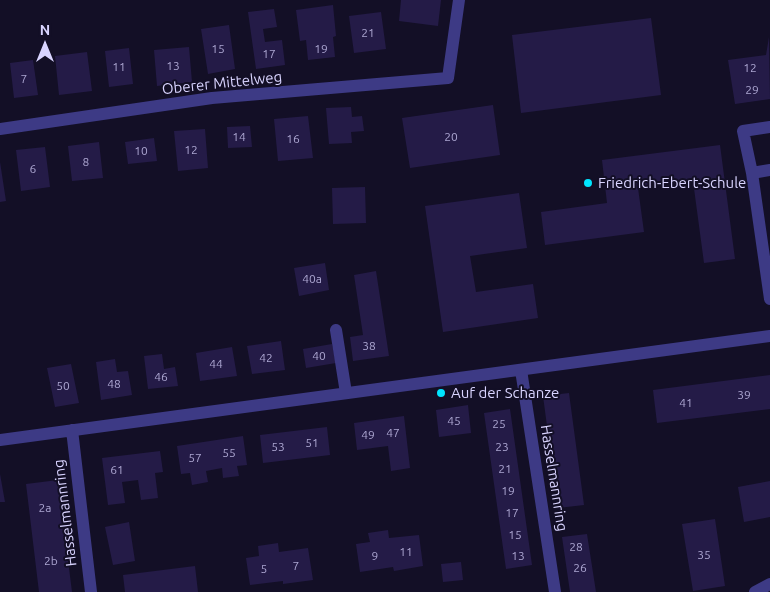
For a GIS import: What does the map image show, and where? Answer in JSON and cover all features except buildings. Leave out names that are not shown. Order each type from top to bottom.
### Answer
[{"type":"street","name":"Oberer Mittelweg","points":[[0,129],[212,98],[448,78],[459,0]]},
{"type":"street","points":[[770,127],[743,132],[752,173],[770,299]]},
{"type":"street","points":[[752,173],[770,170]]},
{"type":"street","points":[[336,330],[346,393]]},
{"type":"street","points":[[0,440],[770,336]]},
{"type":"street","name":"Hasselmannring","points":[[521,370],[555,592]]},
{"type":"street","name":"Hasselmannring","points":[[72,430],[91,592]]},
{"type":"street","points":[[755,592],[770,584]]},
{"type":"place","name":"Friedrich-Ebert-Schule","points":[[588,183]]},
{"type":"place","name":"Auf der Schanze","points":[[441,393]]}]
